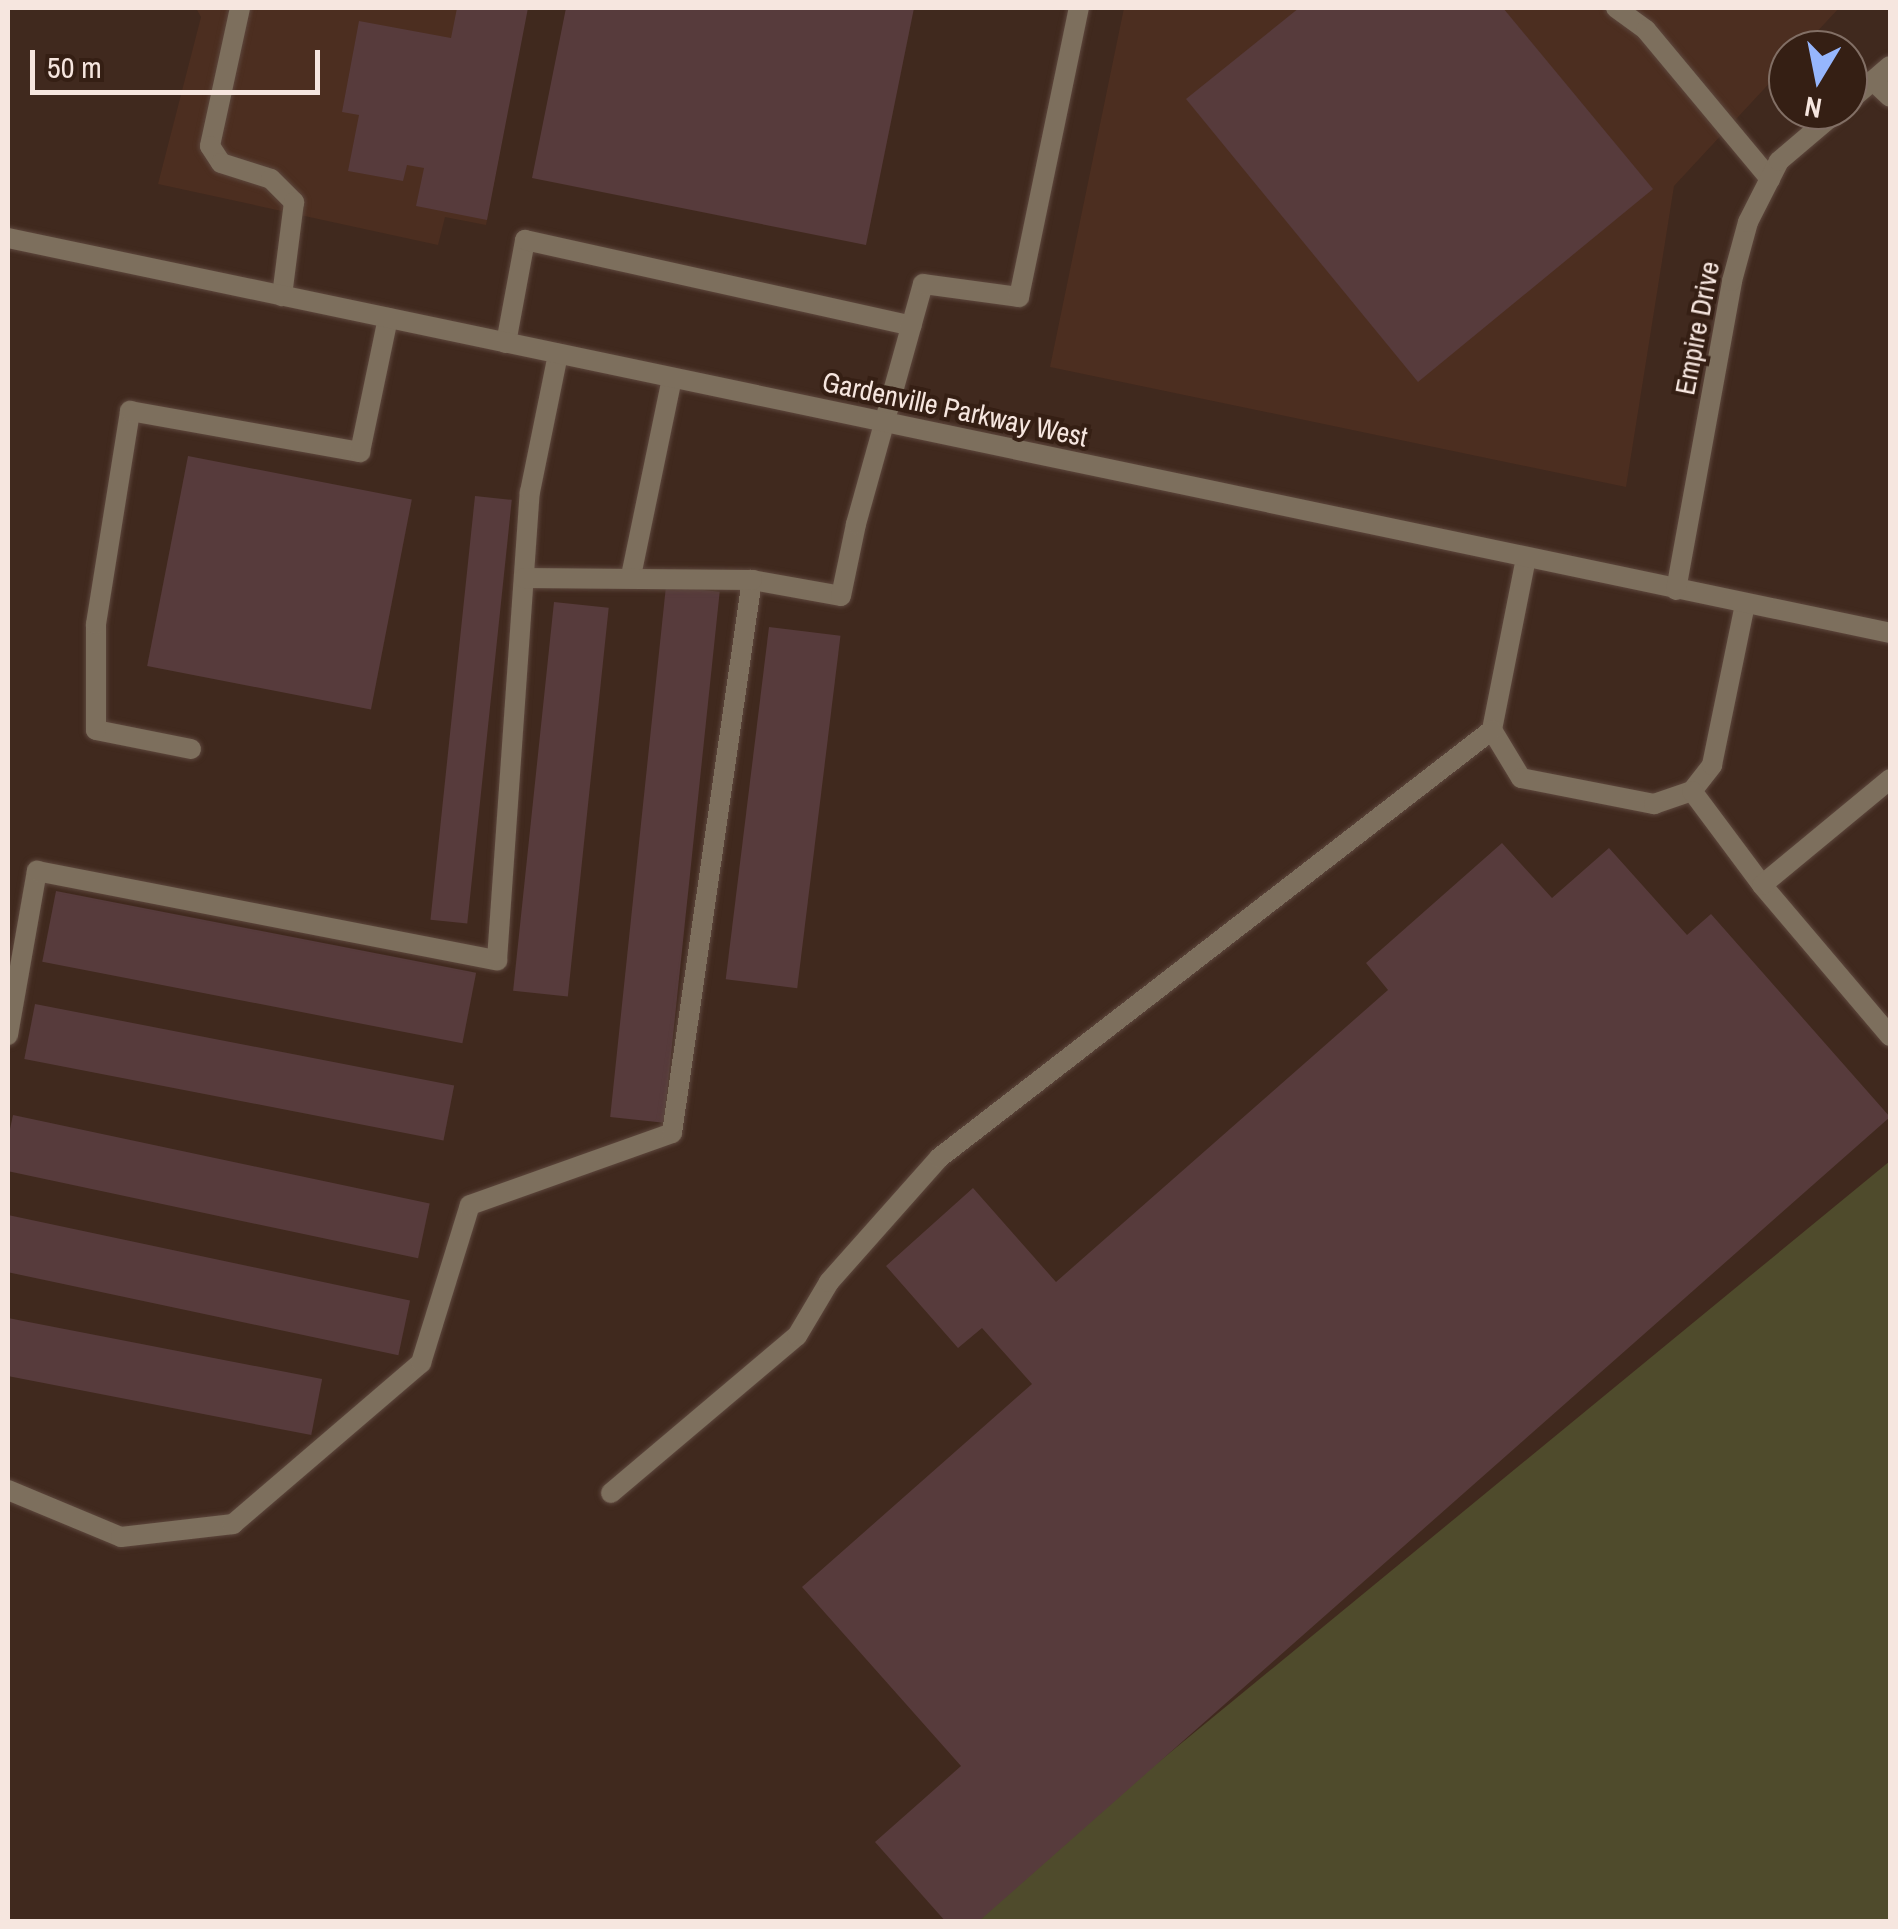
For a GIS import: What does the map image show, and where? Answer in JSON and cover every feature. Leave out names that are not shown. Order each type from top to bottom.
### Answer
[{"type":"street","points":[[240,8],[210,146],[221,162],[271,179],[294,202],[282,296]]},
{"type":"street","points":[[524,578],[752,580],[841,596],[923,284],[1019,297],[1079,8]]},
{"type":"street","points":[[1616,8],[1646,30],[1770,180]]},
{"type":"street","points":[[1868,85],[1890,66]]},
{"type":"street","points":[[1873,81],[1890,97]]},
{"type":"street","name":"Empire Drive","points":[[1676,590],[1732,281],[1748,222],[1780,161],[1816,130]]},
{"type":"street","name":"Gardenville Parkway West","points":[[8,238],[1890,633]]},
{"type":"street","points":[[506,342],[525,240],[912,326]]},
{"type":"street","points":[[192,749],[96,730],[96,624],[130,411],[360,452],[388,318]]},
{"type":"street","points":[[8,1035],[37,872],[498,960],[530,492],[558,354]]},
{"type":"street","points":[[631,576],[672,378]]},
{"type":"street","points":[[611,1493],[797,1336],[829,1282],[939,1158],[1492,730],[1526,558]]},
{"type":"street","points":[[8,1490],[121,1537],[232,1524],[420,1363],[470,1205],[672,1134],[752,580]]},
{"type":"street","points":[[1492,730],[1521,778],[1654,804],[1692,791],[1712,765],[1745,604]]},
{"type":"street","points":[[1762,885],[1890,780]]},
{"type":"street","points":[[1692,791],[1762,885],[1890,1036]]},
{"type":"shaded area","points":[[196,8],[527,8],[486,225],[445,217],[438,245],[158,184],[201,17]]},
{"type":"shaded area","points":[[1124,8],[1839,8],[1819,30],[1768,30],[1768,85],[1674,186],[1626,487],[1050,367]]},
{"type":"shaded area","points":[[1890,1161],[1890,1921],[965,1921]]},
{"type":"building","points":[[457,8],[528,8],[487,220],[416,206],[424,168],[407,165],[403,181],[348,171],[359,115],[342,112],[359,21],[451,38]]},
{"type":"building","points":[[566,8],[914,8],[866,245],[532,178]]},
{"type":"building","points":[[1299,8],[1503,8],[1653,189],[1418,382],[1186,99]]},
{"type":"building","points":[[188,456],[412,500],[371,710],[147,666]]},
{"type":"building","points":[[475,496],[512,500],[467,924],[430,920]]},
{"type":"building","points":[[666,586],[720,592],[664,1123],[610,1117]]},
{"type":"building","points":[[554,602],[609,608],[568,997],[513,991]]},
{"type":"building","points":[[769,627],[840,636],[797,988],[726,979]]},
{"type":"building","points":[[1502,843],[1552,898],[1609,848],[1687,935],[1711,914],[1890,1117],[978,1922],[946,1922],[875,1842],[961,1766],[802,1587],[1032,1384],[982,1328],[958,1348],[886,1266],[973,1188],[1056,1282],[1388,990],[1366,963]]},
{"type":"building","points":[[56,891],[476,973],[462,1043],[42,962]]},
{"type":"building","points":[[35,1004],[454,1085],[443,1140],[24,1059]]},
{"type":"building","points":[[13,1115],[430,1204],[418,1258],[8,1171]]},
{"type":"building","points":[[8,1215],[410,1300],[398,1355],[8,1272]]},
{"type":"building","points":[[8,1318],[322,1379],[311,1435],[8,1376]]}]
